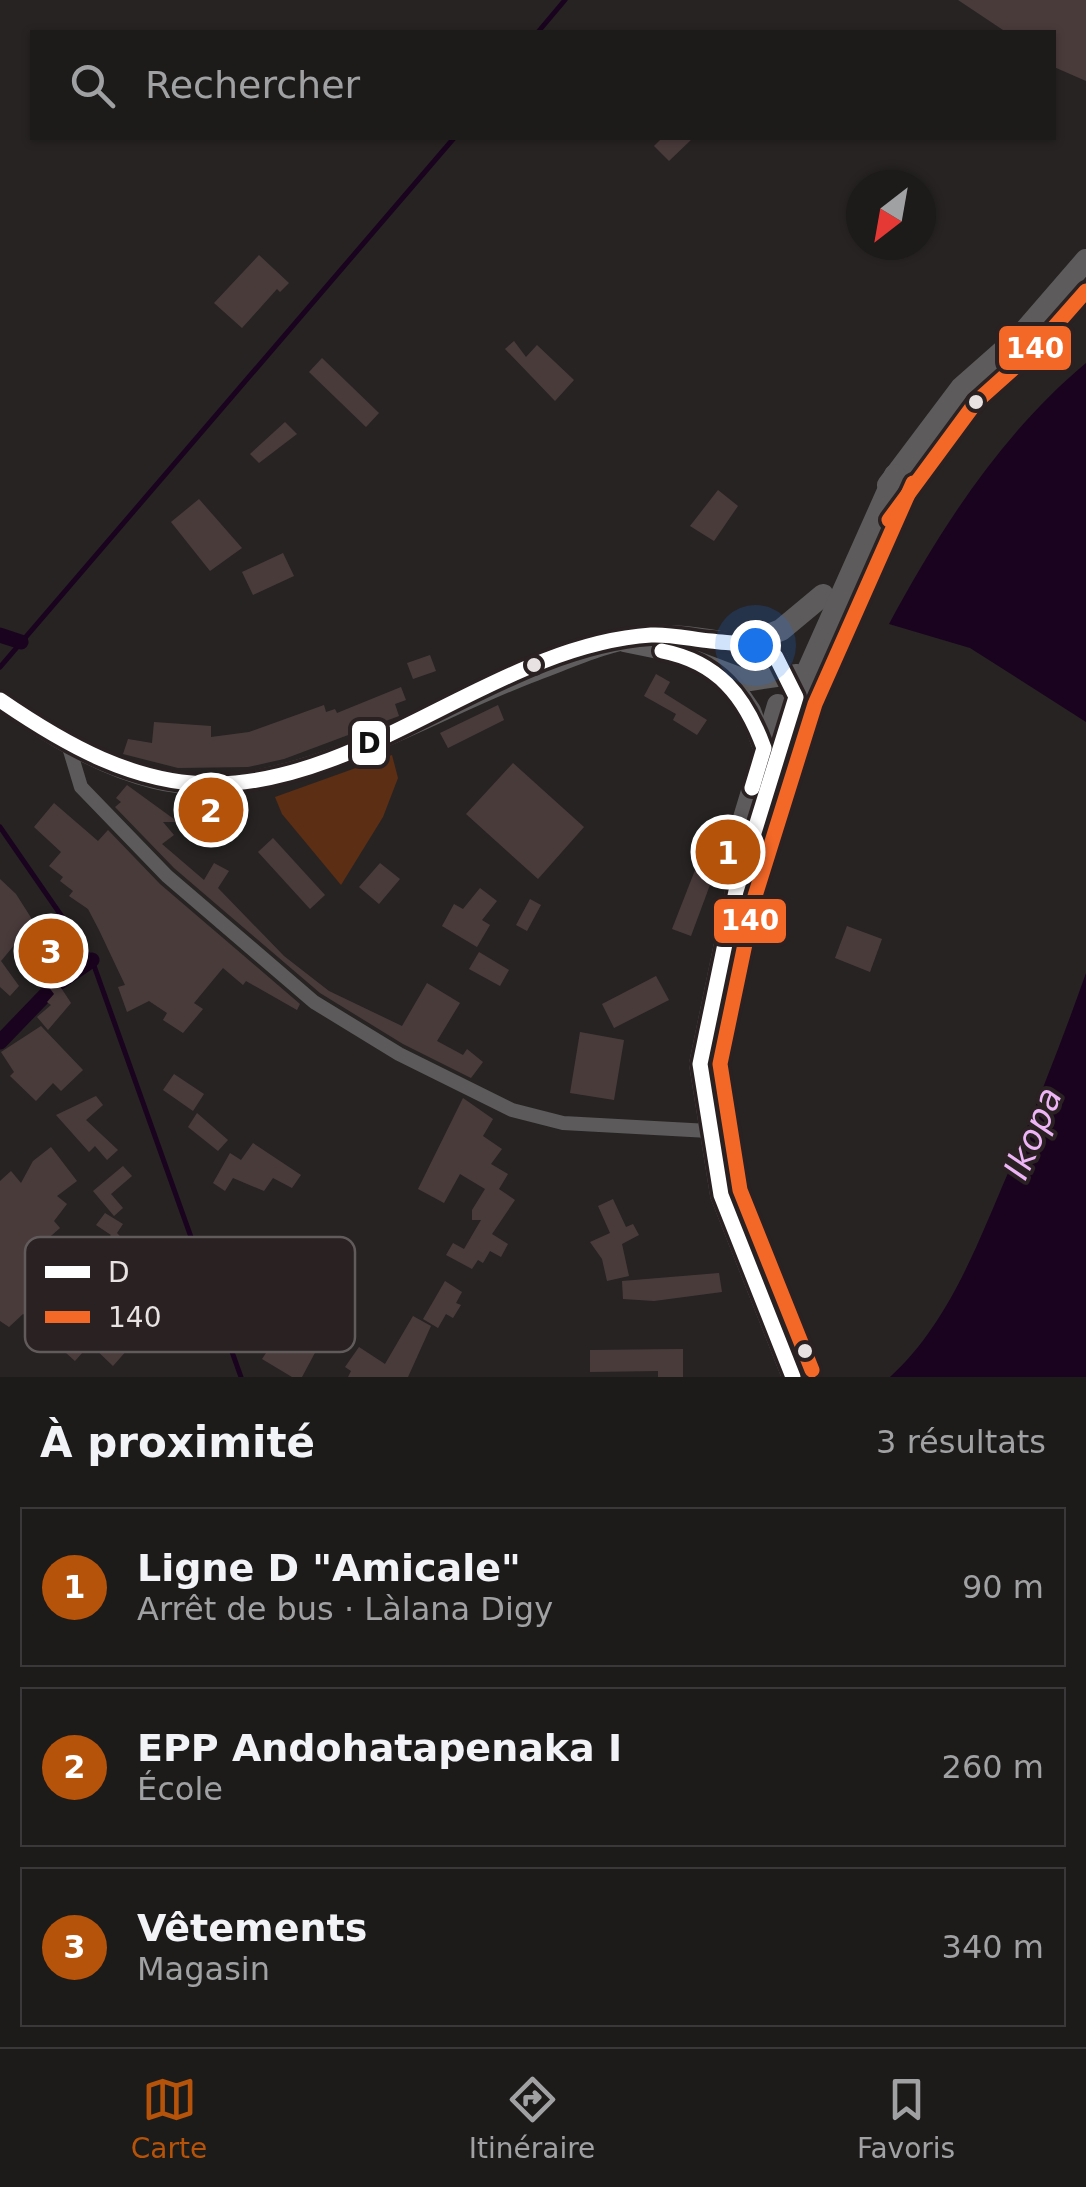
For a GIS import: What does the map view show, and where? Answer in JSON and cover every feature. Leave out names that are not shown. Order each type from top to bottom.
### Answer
[{"type":"main road","points":[[793,1377],[721,1195],[700,1064],[736,891],[823,595],[895,475],[960,388],[1021,335],[1086,260]]},
{"type":"main road","points":[[736,891],[738,838],[764,748],[895,475]]},
{"type":"main road","points":[[742,644],[766,639],[823,595]]},
{"type":"main road","points":[[726,676],[750,711],[764,748]]},
{"type":"street","points":[[0,700],[68,744],[158,780],[216,784],[270,777],[339,754],[490,687],[646,635],[764,649],[778,658],[796,682]]},
{"type":"street","points":[[622,642],[673,652],[726,676],[796,682]]},
{"type":"street","points":[[68,744],[80,787],[167,876],[314,1002],[399,1054],[512,1110],[563,1124],[708,1131]]},
{"type":"shaded area","points":[[392,755],[398,778],[383,817],[341,885],[282,814],[275,797]]},
{"type":"water","points":[[1086,363],[1086,722],[970,648],[889,624],[929,553],[975,484],[1027,420]]},
{"type":"water","name":"Ikopa","points":[[1086,973],[1086,1377],[890,1377],[929,1332],[960,1282],[1039,1099]]},
{"type":"building","points":[[958,0],[1086,0],[1086,81],[1056,68],[1056,30],[1003,30]]},
{"type":"building","points":[[660,140],[691,140],[669,161],[654,146]]},
{"type":"building","points":[[259,255],[289,283],[280,292],[277,289],[242,328],[214,303]]},
{"type":"building","points":[[514,341],[526,357],[537,345],[574,380],[555,401],[505,349]]},
{"type":"building","points":[[322,358],[379,413],[366,427],[309,372]]},
{"type":"building","points":[[285,422],[297,434],[259,463],[250,454]]},
{"type":"building","points":[[718,490],[738,506],[714,541],[690,526]]},
{"type":"building","points":[[199,499],[242,548],[210,571],[171,522]]},
{"type":"building","points":[[283,553],[294,576],[253,595],[242,572]]},
{"type":"building","points":[[430,655],[436,671],[413,679],[407,663]]},
{"type":"building","points":[[656,674],[670,682],[664,693],[707,720],[697,735],[673,720],[676,714],[644,696]]},
{"type":"building","points":[[401,687],[406,700],[395,704],[399,716],[284,759],[248,767],[178,768],[123,754],[128,739],[152,743],[154,722],[211,726],[211,737],[249,732],[324,705],[326,712],[335,709],[337,713]]},
{"type":"building","points":[[498,705],[504,720],[448,748],[440,733]]},
{"type":"building","points":[[513,763],[584,827],[538,879],[466,814]]},
{"type":"building","points":[[127,785],[178,822],[163,822],[174,835],[162,844],[204,880],[214,863],[229,871],[218,888],[284,956],[329,991],[402,1026],[427,983],[460,1003],[437,1041],[463,1055],[467,1049],[483,1062],[471,1078],[403,1044],[320,993],[174,868],[115,807],[121,802],[116,798]]},
{"type":"building","points":[[185,797],[236,797],[236,823],[185,822]]},
{"type":"building","points":[[54,803],[98,841],[108,830],[160,884],[300,1004],[297,1010],[246,981],[243,985],[223,968],[194,1003],[203,1009],[183,1033],[163,1020],[167,1013],[149,1001],[127,1012],[118,987],[125,985],[88,909],[69,896],[73,891],[49,866],[61,852],[34,827]]},
{"type":"building","points":[[273,838],[325,895],[310,909],[258,852]]},
{"type":"building","points":[[699,860],[717,866],[691,936],[672,929]]},
{"type":"building","points":[[380,863],[400,879],[379,904],[359,887]]},
{"type":"building","points":[[0,879],[16,894],[61,965],[52,974],[71,1003],[48,1030],[37,1017],[51,1005],[47,1002],[54,994],[16,943],[1,961],[19,986],[10,996],[0,987]]},
{"type":"building","points":[[480,888],[497,901],[482,920],[490,925],[477,947],[442,926],[454,904],[463,909]]},
{"type":"building","points":[[530,899],[541,905],[527,931],[516,925]]},
{"type":"building","points":[[847,926],[882,939],[870,972],[835,958]]},
{"type":"building","points":[[479,952],[509,970],[500,986],[469,969]]},
{"type":"building","points":[[656,976],[669,1000],[614,1028],[602,1004]]},
{"type":"building","points":[[41,1026],[83,1070],[61,1091],[53,1083],[36,1101],[10,1076],[14,1072],[1,1052]]},
{"type":"building","points":[[580,1032],[624,1040],[614,1100],[570,1093]]},
{"type":"building","points":[[174,1074],[204,1094],[193,1111],[163,1090]]},
{"type":"building","points":[[96,1096],[103,1105],[86,1120],[118,1150],[107,1160],[95,1146],[89,1152],[56,1115]]},
{"type":"building","points":[[463,1098],[493,1119],[483,1136],[502,1149],[491,1164],[508,1174],[499,1189],[515,1200],[492,1234],[508,1244],[501,1257],[490,1251],[483,1263],[478,1260],[472,1269],[446,1255],[453,1243],[464,1249],[481,1220],[472,1220],[472,1210],[485,1189],[460,1174],[444,1203],[418,1189]]},
{"type":"building","points":[[197,1113],[228,1140],[218,1151],[188,1127]]},
{"type":"building","points":[[253,1143],[301,1175],[292,1188],[273,1178],[264,1191],[233,1178],[225,1191],[213,1183],[230,1153],[241,1160]]},
{"type":"building","points":[[51,1147],[77,1181],[57,1196],[67,1204],[54,1221],[60,1228],[50,1237],[25,1237],[25,1315],[9,1327],[0,1321],[0,1181],[11,1171],[21,1183],[33,1161]]},
{"type":"building","points":[[123,1166],[132,1176],[111,1194],[123,1208],[114,1216],[93,1191]]},
{"type":"building","points":[[613,1199],[626,1227],[633,1224],[639,1235],[622,1244],[629,1276],[607,1281],[602,1259],[590,1242],[610,1233],[598,1206]]},
{"type":"building","points":[[105,1213],[123,1224],[117,1233],[121,1237],[109,1237],[96,1225]]},
{"type":"building","points":[[719,1273],[722,1292],[654,1301],[623,1299],[622,1281]]},
{"type":"building","points":[[445,1281],[462,1292],[456,1303],[461,1305],[453,1318],[446,1314],[438,1328],[423,1319]]},
{"type":"building","points":[[413,1316],[431,1326],[408,1377],[348,1377],[351,1371],[345,1367],[359,1347],[385,1364]]},
{"type":"building","points":[[683,1349],[683,1377],[658,1377],[658,1371],[590,1372],[590,1350]]},
{"type":"building","points":[[65,1352],[83,1352],[75,1361]]},
{"type":"building","points":[[98,1352],[125,1352],[113,1366]]},
{"type":"building","points":[[267,1352],[315,1352],[302,1377],[292,1377],[262,1359]]},
{"type":"waterway","points":[[540,30],[565,0]]},
{"type":"waterway","points":[[0,667],[452,140]]},
{"type":"waterway","points":[[0,635],[21,642]]},
{"type":"waterway","points":[[0,827],[92,960],[191,1237]]},
{"type":"waterway","points":[[0,1042],[54,986],[92,960]]},
{"type":"waterway","points":[[232,1352],[241,1377]]},
{"type":"transit line","name":"140","points":[[889,520],[976,402],[1034,350],[1086,291]]},
{"type":"transit line","name":"140","points":[[812,1370],[740,1190],[720,1064],[755,896],[815,704],[913,483]]},
{"type":"transit line","name":"D","points":[[0,700],[49,732],[102,759],[157,777],[215,784],[271,777],[326,761],[540,662],[595,644],[666,635],[745,644],[776,657],[796,697],[736,891],[700,1064],[721,1195],[793,1377]]},
{"type":"transit line","name":"D","points":[[662,651],[699,663],[714,673],[748,712],[764,748],[752,788]]},
{"type":"place","name":"EPP Andohatapenaka I","points":[[211,810]]},
{"type":"place","name":"Ligne D \"Amicale\"","points":[[728,852]]},
{"type":"place","name":"Vêtements","points":[[51,951]]}]
